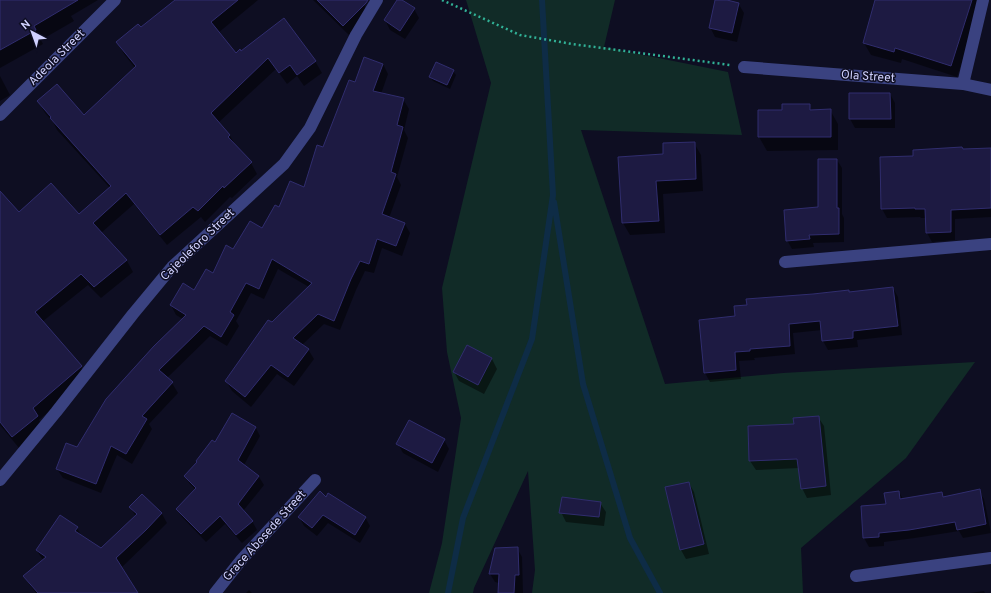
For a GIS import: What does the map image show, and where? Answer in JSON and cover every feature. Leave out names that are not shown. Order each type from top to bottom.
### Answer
[{"type":"street","name":"Adeola Street","points":[[0,116],[115,0]]},
{"type":"street","name":"Cajeoleforo Street","points":[[0,480],[172,267],[284,164],[310,128],[356,35],[377,0]]},
{"type":"street","points":[[963,84],[983,0]]},
{"type":"street","name":"Ola Street","points":[[744,67],[963,84],[991,90]]},
{"type":"street","points":[[785,262],[991,244]]},
{"type":"street","name":"Grace Abosede Street","points":[[215,593],[242,559],[315,480]]},
{"type":"street","points":[[856,576],[991,558]]},
{"type":"path","points":[[442,0],[520,35],[572,44],[744,67]]},
{"type":"green space","points":[[466,0],[615,0],[604,47],[728,72],[742,135],[581,130],[665,384],[783,373],[975,362],[906,458],[801,548],[803,593],[532,593],[535,570],[528,471],[473,593],[429,593],[442,543],[461,418],[447,352],[442,288],[491,83]]},
{"type":"building","points":[[0,0],[78,0],[34,26],[36,30],[0,50]]},
{"type":"building","points":[[175,0],[238,0],[211,22],[236,53],[240,49],[241,51],[284,18],[316,61],[297,75],[290,65],[279,73],[268,58],[211,113],[230,135],[228,137],[252,162],[224,188],[223,186],[198,211],[193,207],[160,235],[126,193],[93,223],[127,260],[94,287],[81,274],[35,312],[82,366],[33,408],[38,416],[12,437],[0,422],[0,191],[19,212],[51,183],[79,214],[111,186],[50,118],[51,117],[37,101],[57,84],[84,115],[136,66],[116,42],[138,24],[141,27]]},
{"type":"building","points":[[317,0],[368,0],[343,26]]},
{"type":"building","points":[[397,0],[402,0],[415,8],[400,31],[384,20]]},
{"type":"building","points":[[715,0],[727,0],[739,3],[732,33],[709,28]]},
{"type":"building","points":[[875,0],[972,0],[951,66],[895,48],[894,52],[863,43]]},
{"type":"building","points":[[364,57],[383,64],[373,91],[404,98],[397,125],[403,127],[391,172],[396,174],[382,214],[405,223],[396,246],[377,239],[369,264],[360,261],[334,321],[318,314],[293,338],[309,349],[288,377],[271,365],[245,397],[225,381],[268,320],[272,322],[312,283],[272,259],[259,289],[246,283],[230,312],[234,315],[221,337],[204,326],[159,370],[173,382],[142,416],[147,419],[126,454],[111,446],[96,484],[56,469],[66,443],[77,447],[106,399],[154,346],[186,315],[170,305],[183,283],[194,290],[206,269],[213,273],[226,245],[233,249],[250,221],[262,228],[275,205],[279,207],[290,181],[304,187],[317,145],[323,147],[349,80],[355,82]]},
{"type":"building","points":[[436,62],[454,70],[447,85],[429,77]]},
{"type":"building","points":[[849,93],[890,93],[891,119],[849,119]]},
{"type":"building","points":[[782,104],[810,104],[810,110],[831,109],[831,137],[758,137],[758,110],[782,110]]},
{"type":"building","points":[[695,142],[696,179],[656,181],[659,221],[622,223],[618,157],[663,154],[663,143]]},
{"type":"building","points":[[962,147],[963,149],[991,148],[991,208],[951,210],[951,232],[926,233],[925,209],[881,209],[880,157],[913,156],[913,150]]},
{"type":"building","points":[[818,159],[837,159],[837,208],[839,208],[839,234],[809,235],[810,239],[786,241],[784,210],[818,207]]},
{"type":"building","points":[[893,287],[898,326],[853,331],[853,338],[822,341],[820,321],[789,324],[790,346],[750,349],[750,351],[735,352],[736,370],[704,373],[699,320],[735,316],[734,306],[747,305],[746,299],[849,290],[849,292]]},
{"type":"building","points":[[467,345],[492,358],[478,385],[453,372]]},
{"type":"building","points":[[232,413],[256,427],[238,460],[259,476],[238,504],[253,521],[236,535],[220,516],[201,534],[176,509],[196,488],[184,476],[197,462],[196,461],[212,440],[215,442]]},
{"type":"building","points":[[819,416],[826,486],[801,489],[797,459],[749,461],[748,426],[794,424],[793,418]]},
{"type":"building","points":[[409,420],[445,439],[432,463],[396,444]]},
{"type":"building","points":[[689,482],[704,544],[680,550],[665,487]]},
{"type":"building","points":[[980,489],[986,524],[957,530],[955,522],[909,530],[879,533],[879,537],[863,538],[861,506],[886,504],[884,493],[899,491],[900,499],[942,492],[943,497]]},
{"type":"building","points":[[320,491],[326,497],[328,493],[366,517],[355,535],[323,515],[312,528],[298,517]]},
{"type":"building","points":[[142,494],[162,513],[116,558],[138,593],[38,593],[23,576],[46,557],[36,550],[60,515],[78,527],[75,531],[101,548],[137,514],[129,507]]},
{"type":"building","points":[[562,497],[601,502],[599,517],[559,513]]},
{"type":"building","points":[[518,547],[519,575],[515,575],[514,593],[498,593],[499,574],[489,574],[495,548]]},
{"type":"waterway","points":[[448,593],[463,518],[532,339],[553,195],[542,0]]},
{"type":"waterway","points":[[554,202],[583,384],[630,538],[660,593]]}]
